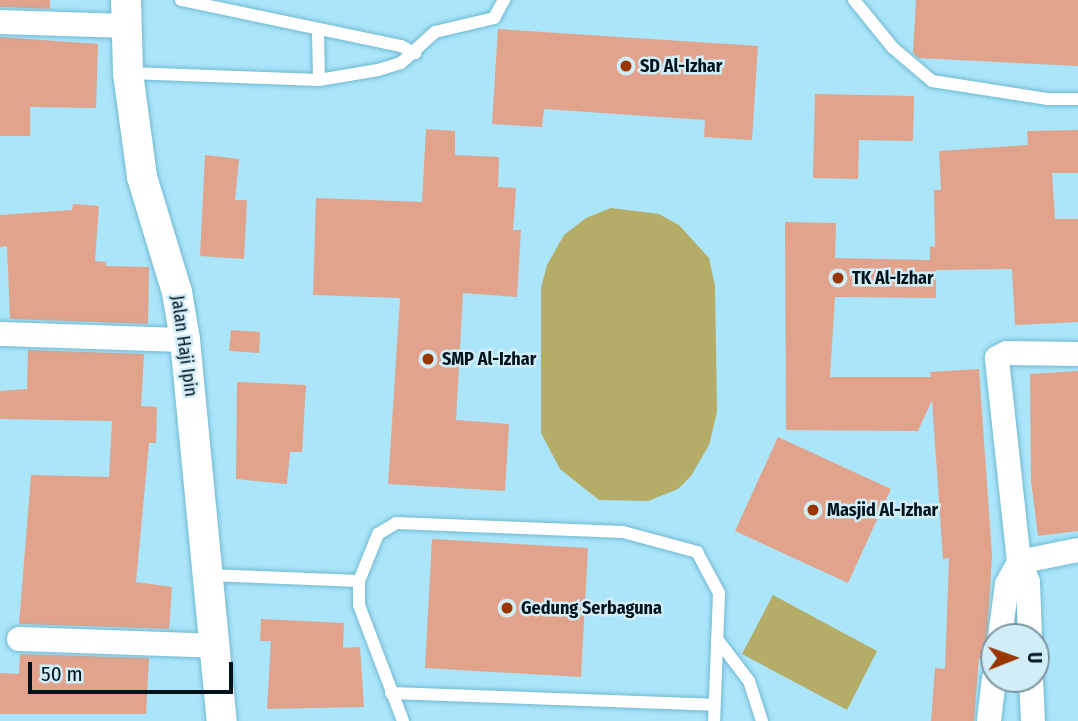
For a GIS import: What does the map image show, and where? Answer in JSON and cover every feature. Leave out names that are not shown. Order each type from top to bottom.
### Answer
[{"type":"street","points":[[0,22],[127,13]]},
{"type":"street","name":"Jalan Haji Ipin","points":[[127,13],[128,73],[142,177],[177,292],[185,340],[211,575],[216,646],[216,713]]},
{"type":"street","points":[[0,334],[185,340]]},
{"type":"street","points":[[1029,623],[1028,582],[1019,562],[997,358],[1007,353],[1078,354]]},
{"type":"street","points":[[1002,623],[1007,584],[1019,562],[1078,550]]},
{"type":"street","points":[[19,639],[216,646]]},
{"type":"street","points":[[989,721],[992,693]]},
{"type":"street","points":[[1032,693],[1033,721]]},
{"type":"lane","points":[[181,0],[318,31],[401,46],[415,54]]},
{"type":"lane","points":[[128,73],[318,80],[378,69],[415,54],[435,32],[494,18],[504,0]]},
{"type":"lane","points":[[854,0],[893,48],[932,81],[1046,99],[1078,99]]},
{"type":"lane","points":[[318,31],[318,80]]},
{"type":"lane","points":[[403,721],[365,628],[359,581],[378,534],[396,523],[623,532],[696,552],[719,593],[713,721]]},
{"type":"lane","points":[[211,575],[359,581]]},
{"type":"lane","points":[[717,639],[749,681],[762,721]]},
{"type":"lane","points":[[391,693],[714,705]]},
{"type":"shaded area","points":[[611,208],[659,214],[679,225],[709,258],[715,286],[717,412],[709,445],[691,476],[678,489],[648,501],[599,500],[560,469],[541,433],[541,288],[547,265],[564,235],[586,218]]},
{"type":"shaded area","points":[[773,595],[877,651],[847,710],[742,654]]},
{"type":"building","points":[[0,0],[50,0],[50,9],[0,7]]},
{"type":"building","points":[[916,0],[1078,0],[1078,66],[918,58],[913,53]]},
{"type":"building","name":"SD Al-Izhar","points":[[498,29],[758,46],[752,140],[704,137],[705,120],[544,109],[542,127],[492,124]]},
{"type":"building","points":[[0,37],[98,44],[96,108],[30,107],[30,136],[0,136]]},
{"type":"building","points":[[815,94],[914,96],[913,141],[859,140],[858,179],[813,178]]},
{"type":"building","name":"SMP Al-Izhar","points":[[426,129],[455,131],[455,155],[499,157],[498,187],[516,188],[513,230],[521,230],[517,297],[463,293],[456,420],[509,424],[505,491],[388,484],[400,298],[313,295],[316,198],[422,202]]},
{"type":"building","points":[[1078,130],[1078,173],[1052,173],[1055,219],[1078,219],[1078,322],[1015,325],[1012,269],[936,270],[936,298],[835,297],[830,377],[931,377],[930,372],[979,369],[992,555],[988,623],[980,623],[980,658],[974,721],[931,721],[935,668],[945,669],[949,558],[943,559],[932,400],[918,431],[786,430],[785,222],[836,223],[835,258],[930,260],[930,246],[935,247],[934,190],[941,190],[939,151],[1028,145],[1027,131]]},
{"type":"building","points":[[205,155],[239,159],[235,200],[247,200],[244,259],[200,256]]},
{"type":"building","points":[[73,204],[99,206],[95,261],[106,262],[106,266],[149,267],[148,324],[10,319],[7,246],[0,247],[0,215],[72,210]]},
{"type":"building","points":[[231,330],[260,332],[259,353],[229,351]]},
{"type":"building","points":[[28,350],[144,354],[141,406],[157,407],[156,443],[149,443],[136,582],[172,587],[169,629],[19,624],[31,475],[109,477],[112,421],[0,419],[0,391],[27,389]]},
{"type":"building","points":[[1078,371],[1078,531],[1038,536],[1031,480],[1030,374]]},
{"type":"building","points":[[237,382],[306,385],[302,452],[290,452],[287,484],[236,479]]},
{"type":"building","name":"Masjid Al-Izhar","points":[[778,437],[891,489],[848,583],[735,531]]},
{"type":"building","name":"Gedung Serbaguna","points":[[432,539],[588,548],[581,677],[425,668]]},
{"type":"building","points":[[261,619],[344,623],[343,648],[360,647],[364,707],[267,709],[271,641],[260,641]]},
{"type":"building","points":[[20,654],[149,658],[146,714],[0,714],[0,673],[19,674]]},
{"type":"place","name":"SD Al-Izhar","points":[[626,66]]},
{"type":"place","name":"TK Al-Izhar","points":[[838,278]]},
{"type":"place","name":"SMP Al-Izhar","points":[[428,359]]},
{"type":"place","name":"Masjid Al-Izhar","points":[[813,510]]},
{"type":"place","name":"Gedung Serbaguna","points":[[507,608]]}]
